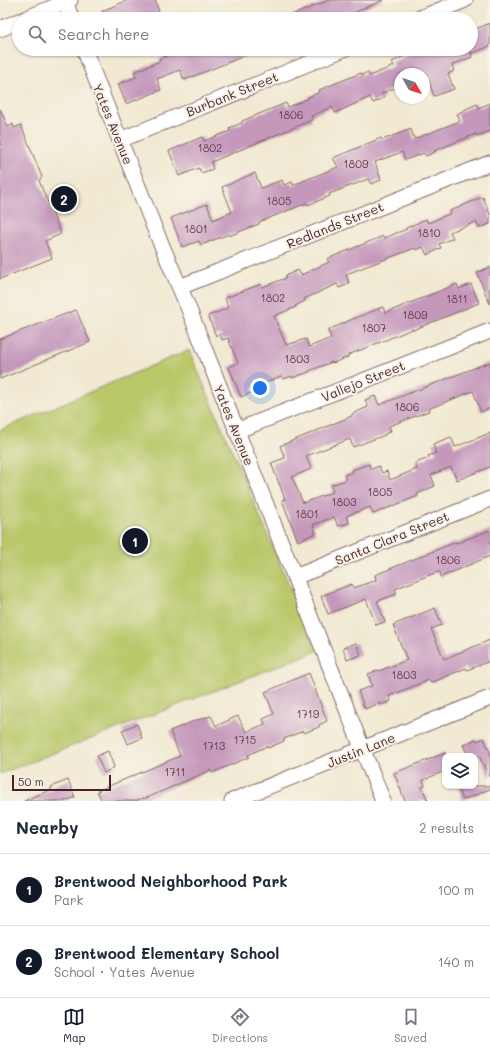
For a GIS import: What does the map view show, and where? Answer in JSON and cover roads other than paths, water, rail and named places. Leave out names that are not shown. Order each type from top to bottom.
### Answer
[{"type":"street","points":[[435,12],[465,0]]},
{"type":"street","points":[[41,12],[66,1],[70,12]]},
{"type":"street","points":[[0,29],[12,24]]},
{"type":"street","name":"Yates Avenue","points":[[87,56],[295,576],[383,801]]},
{"type":"street","name":"Burbank Street","points":[[120,140],[327,56]]},
{"type":"street","name":"Redlands Street","points":[[180,287],[490,163]]},
{"type":"street","name":"Vallejo Street","points":[[236,431],[490,331]]},
{"type":"street","name":"Santa Clara Street","points":[[295,576],[490,499]]},
{"type":"street","name":"Justin Lane","points":[[232,801],[490,698]]},
{"type":"place","name":"Brentwood Elementary School","points":[[64,199]]},
{"type":"place","name":"Brentwood Neighborhood Park","points":[[135,541]]}]
